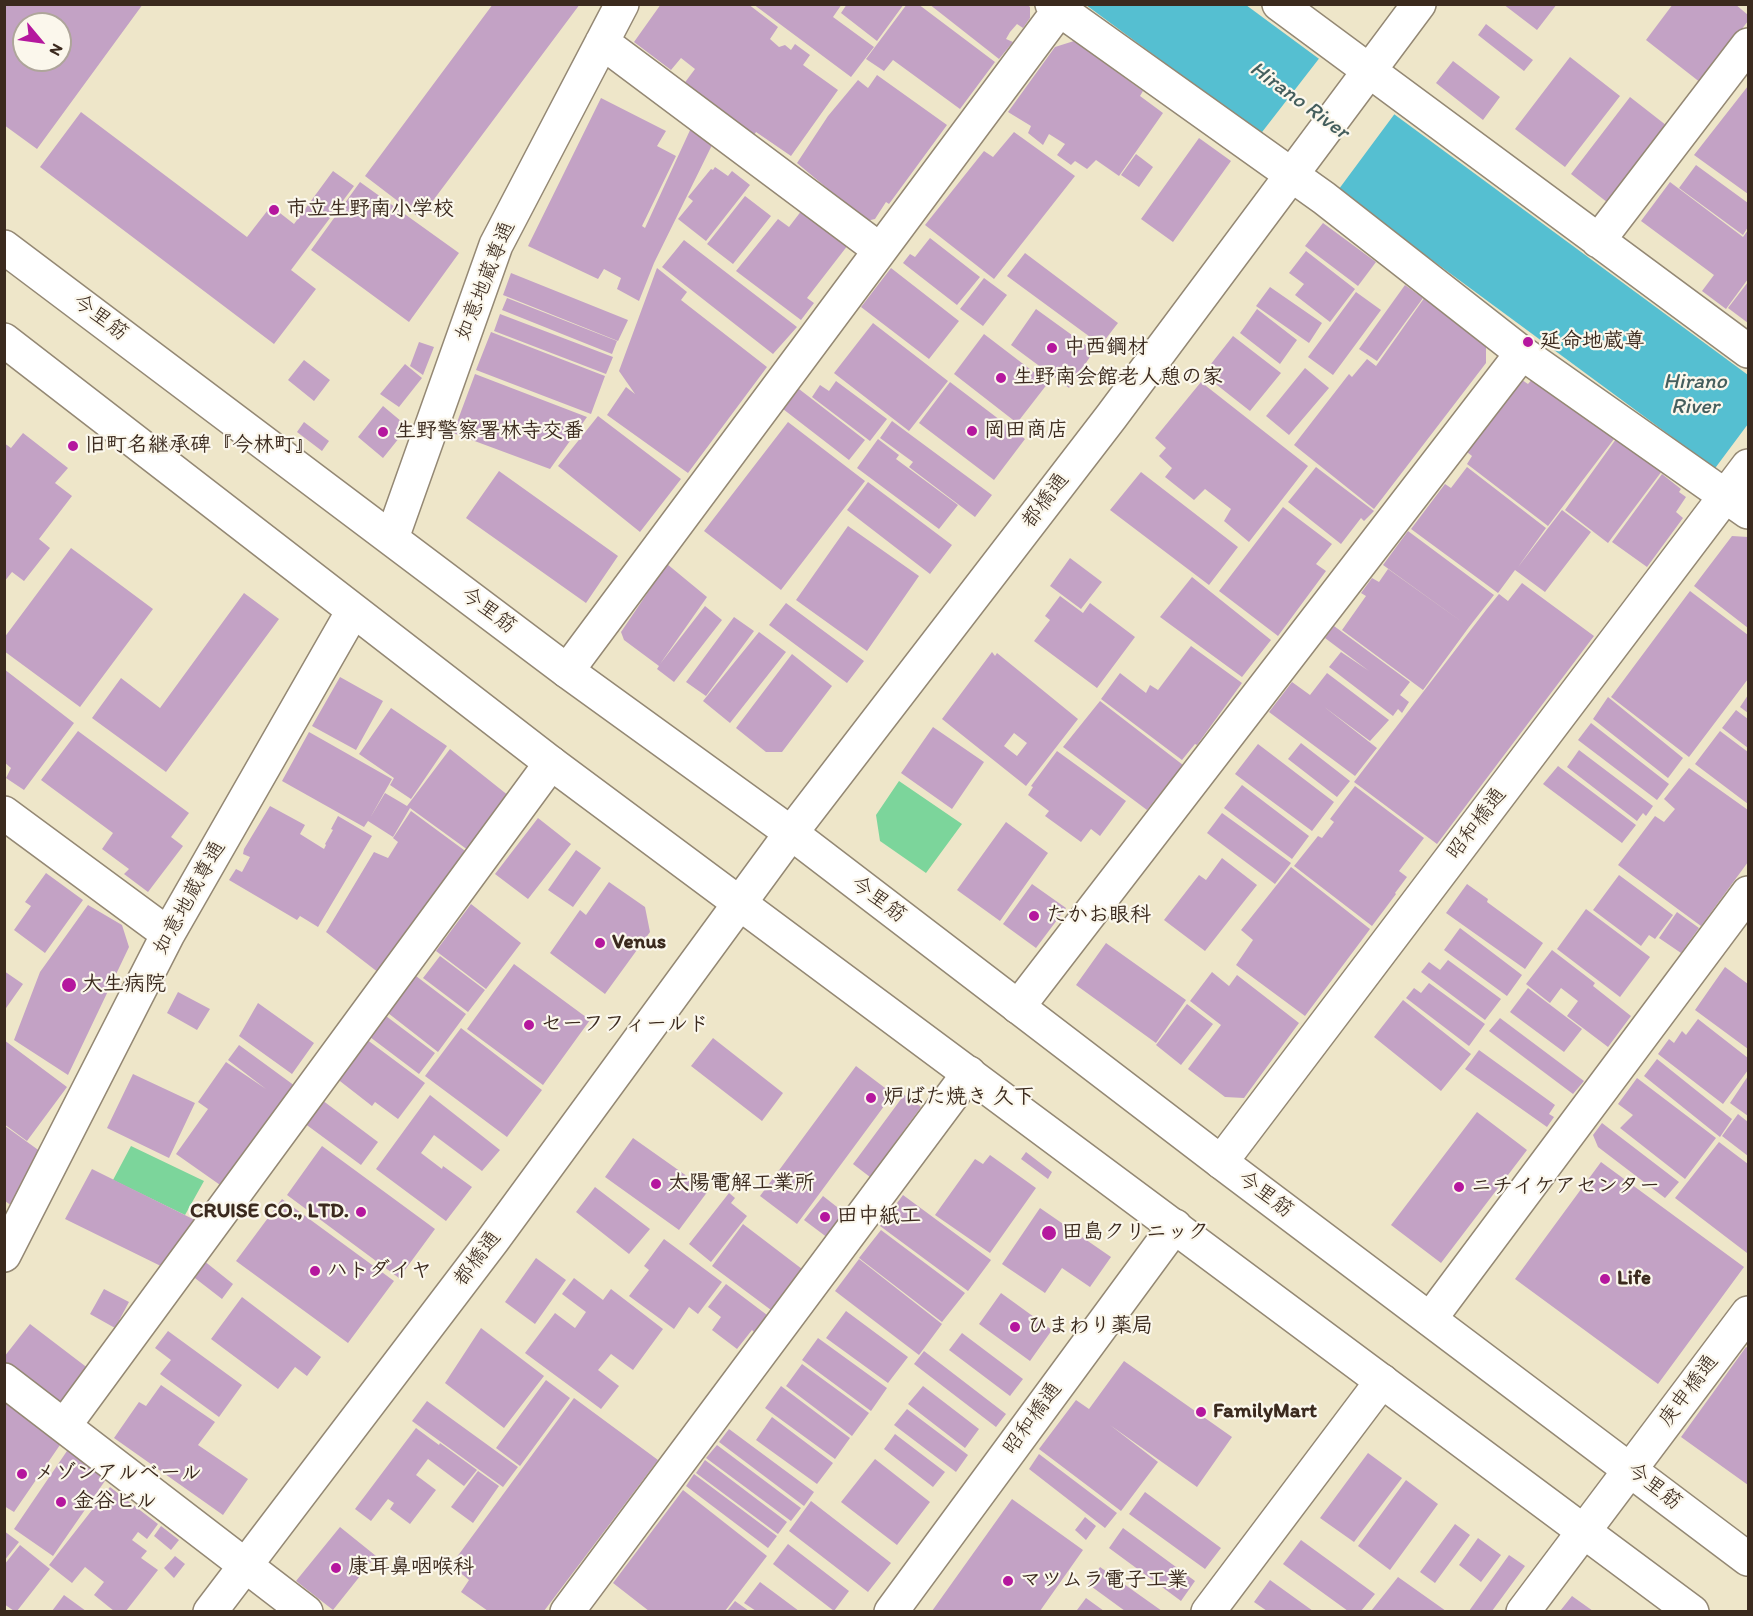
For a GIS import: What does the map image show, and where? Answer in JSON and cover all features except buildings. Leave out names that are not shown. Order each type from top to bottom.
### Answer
[{"type":"street","name":"如意地蔵尊通","points":[[392,538],[496,245],[622,4]]},
{"type":"street","points":[[1279,4],[1365,76],[1749,351]]},
{"type":"street","points":[[1365,76],[1419,4]]},
{"type":"street","points":[[567,670],[879,250],[1055,7],[1294,171],[1324,198],[1522,353],[1739,490]]},
{"type":"street","points":[[602,42],[879,250]]},
{"type":"street","points":[[1598,241],[1749,45]]},
{"type":"street","name":"都橋通","points":[[210,1611],[493,1240],[791,833],[1125,398],[1365,76]]},
{"type":"street","name":"今里筋","points":[[4,247],[567,670],[791,833],[1221,1162],[1749,1559]]},
{"type":"street","points":[[4,340],[551,763],[1692,1611]]},
{"type":"street","points":[[1018,1008],[1522,353]]},
{"type":"street","name":"昭和橋通","points":[[1221,1162],[1739,490]]},
{"type":"street","name":"如意地蔵尊通","points":[[4,1255],[168,934],[353,611]]},
{"type":"street","points":[[64,1426],[551,763]]},
{"type":"street","points":[[9,826],[168,934]]},
{"type":"street","points":[[1431,1319],[1749,893]]},
{"type":"street","points":[[567,1611],[969,1073]]},
{"type":"street","name":"昭和橋通","points":[[891,1611],[1175,1226]]},
{"type":"street","name":"庚申橋通","points":[[1583,1531],[1749,1312]]},
{"type":"street","points":[[4,1380],[306,1611]]},
{"type":"street","points":[[1209,1611],[1382,1381]]},
{"type":"street","points":[[1523,1611],[1583,1531]]},
{"type":"green space","points":[[899,781],[962,824],[926,873],[880,841],[876,815]]},
{"type":"green space","points":[[131,1146],[204,1181],[185,1215],[113,1180]]},
{"type":"water","name":"Hirano River","points":[[1086,5],[1246,5],[1748,375],[1748,493]]},
{"type":"pier","points":[[1321,56],[1396,112],[1336,193],[1259,136]]},
{"type":"pier","points":[[1748,424],[1748,496],[1713,471]]},
{"type":"place","name":"市立生野南小学校","points":[[274,210]]},
{"type":"place","name":"延命地蔵尊","points":[[1528,342]]},
{"type":"place","name":"中西鋼材","points":[[1052,348]]},
{"type":"place","name":"生野南会館老人憩の家","points":[[1001,378]]},
{"type":"place","name":"岡田商店","points":[[972,431]]},
{"type":"place","name":"生野警察署林寺交番","points":[[383,432]]},
{"type":"place","name":"旧町名継承碑『今林町』","points":[[73,446]]},
{"type":"place","name":"たかお眼科","points":[[1034,916]]},
{"type":"place","name":"Venus","points":[[600,943]]},
{"type":"place","name":"大生病院","points":[[69,985]]},
{"type":"place","name":"セーフフィールド","points":[[529,1025]]},
{"type":"place","name":"炉ばた焼き 久下","points":[[871,1098]]},
{"type":"place","name":"太陽電解工業所","points":[[656,1184]]},
{"type":"place","name":"ニチイケアセンター","points":[[1459,1187]]},
{"type":"place","name":"CRUISE CO., LTD.","points":[[361,1212]]},
{"type":"place","name":"田中紙工","points":[[825,1217]]},
{"type":"place","name":"田島クリニック","points":[[1049,1233]]},
{"type":"place","name":"ハトダイヤ","points":[[315,1271]]},
{"type":"place","name":"Life","points":[[1605,1279]]},
{"type":"place","name":"ひまわり薬局","points":[[1015,1327]]},
{"type":"place","name":"FamilyMart","points":[[1201,1412]]},
{"type":"place","name":"メゾンアルベール","points":[[22,1474]]},
{"type":"place","name":"金谷ビル","points":[[61,1502]]},
{"type":"place","name":"康耳鼻咽喉科","points":[[336,1568]]},
{"type":"place","name":"マツムラ電子工業","points":[[1008,1581]]}]
